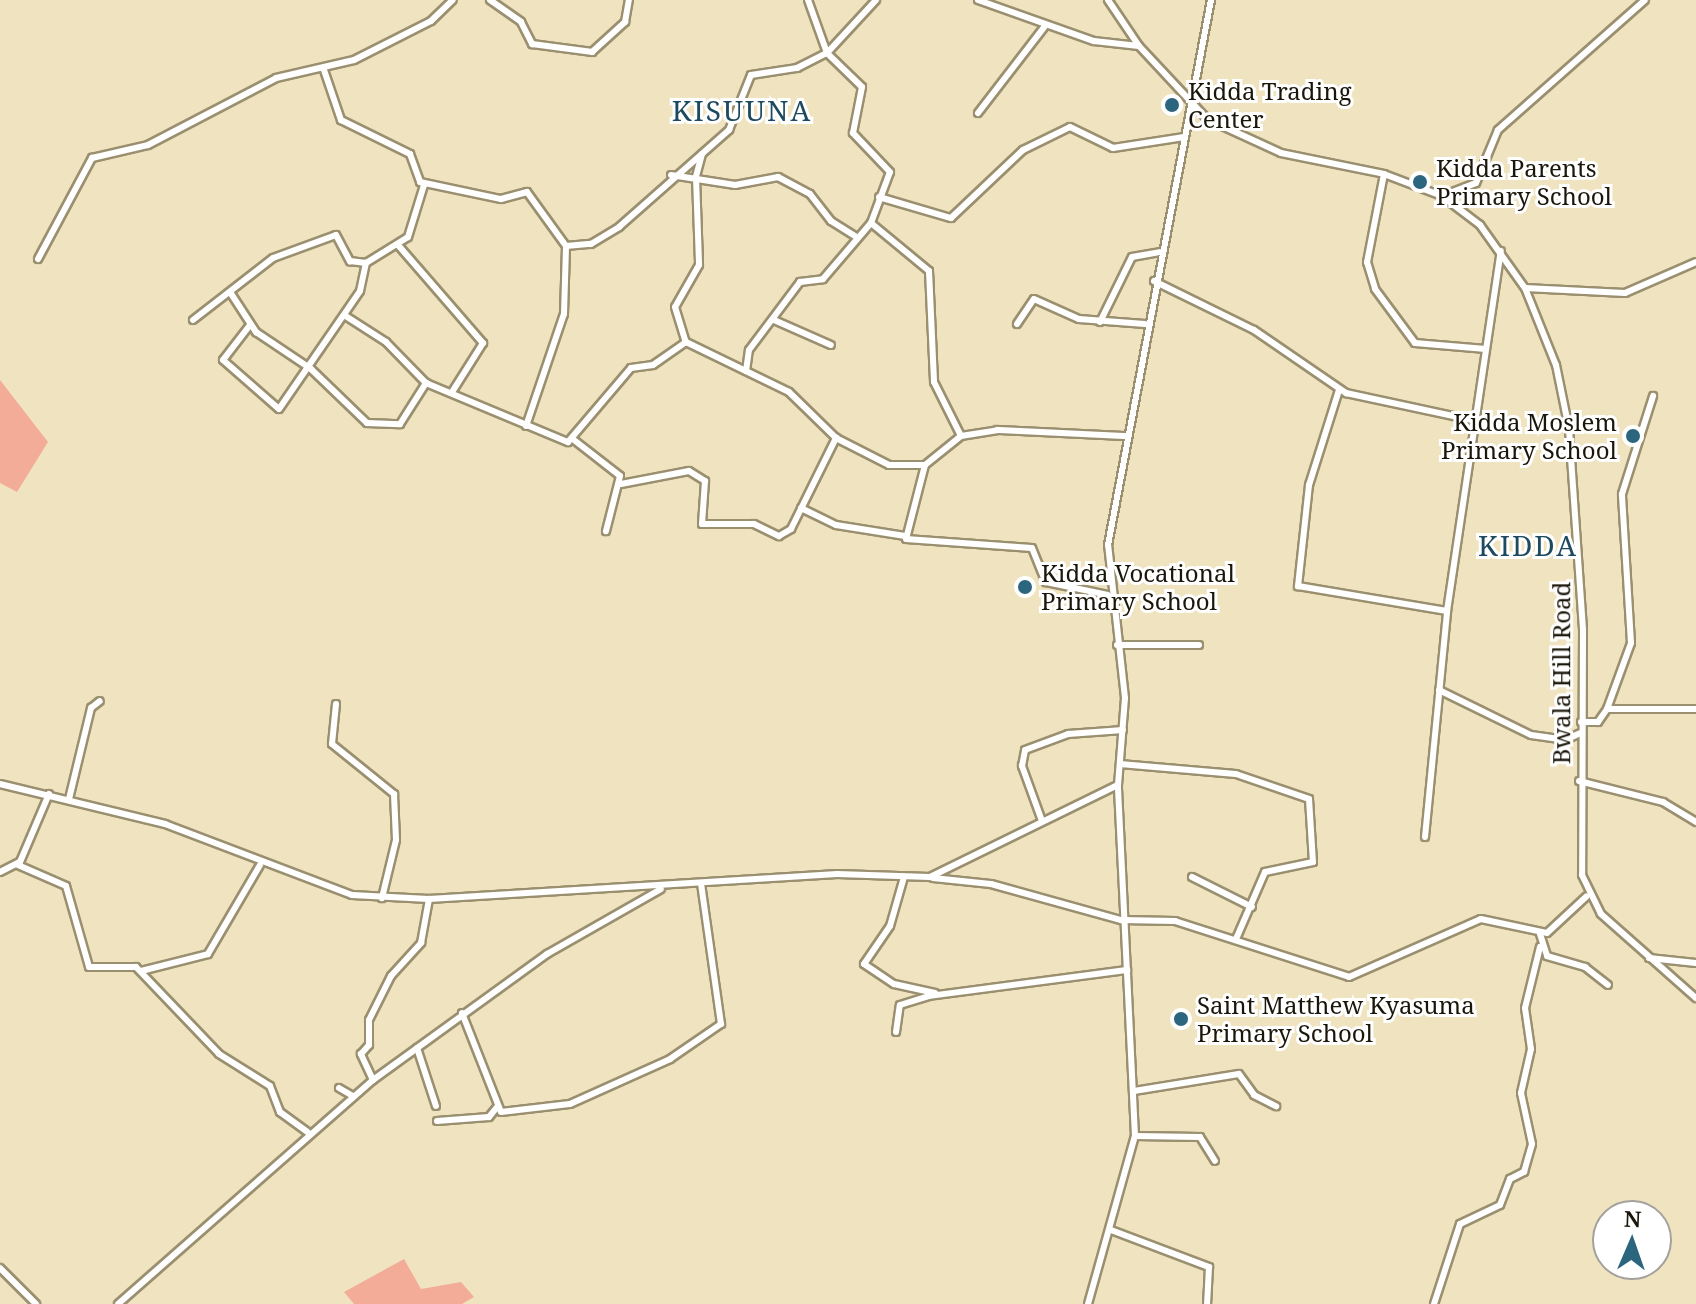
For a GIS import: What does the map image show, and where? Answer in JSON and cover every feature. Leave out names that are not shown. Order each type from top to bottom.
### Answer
[{"type":"street","points":[[38,259],[92,158],[148,145],[276,78],[324,70],[408,33],[453,0]]},
{"type":"street","points":[[490,0],[521,22],[532,44],[592,52],[625,22],[629,0]]},
{"type":"street","points":[[746,371],[749,350],[800,282],[823,279],[871,223],[891,167],[853,133],[862,87],[827,53],[808,0]]},
{"type":"street","points":[[566,246],[591,244],[619,227],[670,175],[702,154],[729,130],[751,75],[797,68],[827,53],[876,0]]},
{"type":"street","points":[[978,0],[1045,26],[1139,46]]},
{"type":"street","name":"Bwala Hill Road","points":[[1108,0],[1139,46],[1186,100],[1207,119],[1281,153],[1384,174],[1442,196],[1501,251],[1525,288],[1565,394],[1583,631],[1579,781],[1587,896]]},
{"type":"street","points":[[1088,1304],[1135,1136],[1127,970],[1121,920],[1118,785],[1123,730],[1117,645],[1108,595],[1126,436],[1145,324],[1184,137],[1186,100],[1211,0]]},
{"type":"street","points":[[1442,196],[1476,183],[1498,130],[1645,0]]},
{"type":"street","points":[[978,113],[1045,26]]},
{"type":"street","points":[[193,320],[273,258],[336,235],[350,261],[366,263],[398,245],[414,226],[424,185],[410,154],[341,120],[324,70]]},
{"type":"street","points":[[879,197],[951,218],[1023,150],[1070,127],[1113,148],[1184,137]]},
{"type":"street","points":[[702,154],[696,177],[699,265],[675,307],[686,342],[789,392],[836,438],[889,465],[925,465]]},
{"type":"street","points":[[1384,174],[1367,262],[1375,289],[1415,343],[1486,349]]},
{"type":"street","points":[[670,175],[735,185],[778,177],[810,194],[831,221],[857,237]]},
{"type":"street","points":[[424,185],[501,199],[527,192],[566,246],[564,314],[526,426]]},
{"type":"street","points":[[871,223],[929,271],[934,382],[961,436]]},
{"type":"street","points":[[398,245],[483,343],[452,392]]},
{"type":"street","points":[[1425,837],[1447,611],[1501,251]]},
{"type":"street","points":[[1100,322],[1132,257],[1160,252]]},
{"type":"street","points":[[1525,288],[1625,293],[1696,262]]},
{"type":"street","points":[[250,325],[223,360],[272,408],[311,369],[363,287],[366,263]]},
{"type":"street","points":[[1154,281],[1254,330],[1339,390],[1477,421]]},
{"type":"street","points":[[230,292],[250,325],[311,369],[378,426],[400,424],[426,383]]},
{"type":"street","points":[[1017,324],[1034,299],[1100,322],[1145,324]]},
{"type":"street","points":[[344,315],[386,342],[426,383],[526,426],[574,440],[615,469],[621,484],[606,531]]},
{"type":"street","points":[[774,320],[831,345]]},
{"type":"street","points":[[574,440],[631,368],[653,365],[686,342]]},
{"type":"street","points":[[1339,390],[1309,485],[1298,586],[1447,611]]},
{"type":"street","points":[[1581,722],[1596,723],[1607,709],[1631,643],[1622,494],[1653,396]]},
{"type":"street","points":[[905,536],[925,465],[961,436],[1027,428],[1126,436]]},
{"type":"street","points":[[621,484],[689,471],[705,481],[702,524],[754,524],[775,536],[791,529],[836,438]]},
{"type":"street","points":[[801,508],[836,525],[905,536],[1032,548],[1046,582],[1108,595]]},
{"type":"street","points":[[1117,645],[1199,645]]},
{"type":"street","points":[[1439,690],[1541,738],[1581,733]]},
{"type":"street","points":[[69,799],[91,708],[100,701]]},
{"type":"street","points":[[336,704],[332,744],[394,794],[396,840],[382,898]]},
{"type":"street","points":[[1607,709],[1696,709]]},
{"type":"street","points":[[1042,821],[1022,766],[1025,750],[1068,734],[1123,730]]},
{"type":"street","points":[[1120,764],[1236,774],[1307,795],[1313,862],[1265,872],[1236,939]]},
{"type":"street","points":[[1579,781],[1663,802],[1696,822]]},
{"type":"street","points":[[0,784],[165,824],[260,865],[382,898],[429,899],[661,889],[701,884],[930,877],[991,884],[1121,920],[1175,921],[1349,977],[1481,919],[1540,934],[1564,925],[1587,896],[1649,958],[1696,998]]},
{"type":"street","points":[[930,877],[1118,785]]},
{"type":"street","points":[[18,865],[49,794]]},
{"type":"street","points":[[0,872],[18,865],[66,886],[89,967],[119,963],[141,971],[219,1054],[270,1086],[280,1112],[308,1132]]},
{"type":"street","points":[[141,971],[208,954],[260,865]]},
{"type":"street","points":[[904,877],[890,926],[864,964],[894,984],[937,994]]},
{"type":"street","points":[[1192,877],[1252,907]]},
{"type":"street","points":[[462,1013],[498,1106],[506,1113],[570,1104],[718,1029],[701,884]]},
{"type":"street","points":[[118,1304],[308,1132],[373,1080],[462,1013],[661,889]]},
{"type":"street","points":[[373,1080],[361,1054],[369,1045],[369,1020],[391,976],[421,943],[429,899]]},
{"type":"street","points":[[1434,1304],[1460,1224],[1500,1205],[1510,1179],[1524,1172],[1532,1144],[1521,1093],[1530,1071],[1525,1008],[1540,947],[1540,934]]},
{"type":"street","points":[[1540,947],[1608,985]]},
{"type":"street","points":[[1649,958],[1696,963]]},
{"type":"street","points":[[896,1032],[900,1005],[937,994],[1127,970]]},
{"type":"street","points":[[417,1048],[436,1106]]},
{"type":"street","points":[[1134,1091],[1239,1074],[1254,1095],[1276,1106]]},
{"type":"street","points":[[339,1088],[353,1096]]},
{"type":"street","points":[[437,1121],[489,1117],[498,1106]]},
{"type":"street","points":[[1135,1136],[1203,1138],[1215,1161]]},
{"type":"street","points":[[1111,1230],[1209,1267],[1207,1304]]},
{"type":"street","points":[[0,1268],[36,1304]]},
{"type":"shaded area","points":[[0,380],[48,442],[17,492],[0,483]]},
{"type":"shaded area","points":[[404,1259],[421,1289],[461,1282],[474,1297],[462,1304],[354,1304],[344,1292]]},
{"type":"place","name":"Kidda Trading Center","points":[[1172,105]]},
{"type":"place","name":"Kidda Parents Primary School","points":[[1420,182]]},
{"type":"place","name":"Kidda Moslem Primary School","points":[[1633,436]]},
{"type":"place","name":"Kidda Vocational Primary School","points":[[1025,587]]},
{"type":"place","name":"Saint Matthew Kyasuma Primary School","points":[[1181,1019]]},
{"type":"district","name":"KISUUNA","points":[[742,110]]},
{"type":"district","name":"KIDDA","points":[[1528,545]]}]
